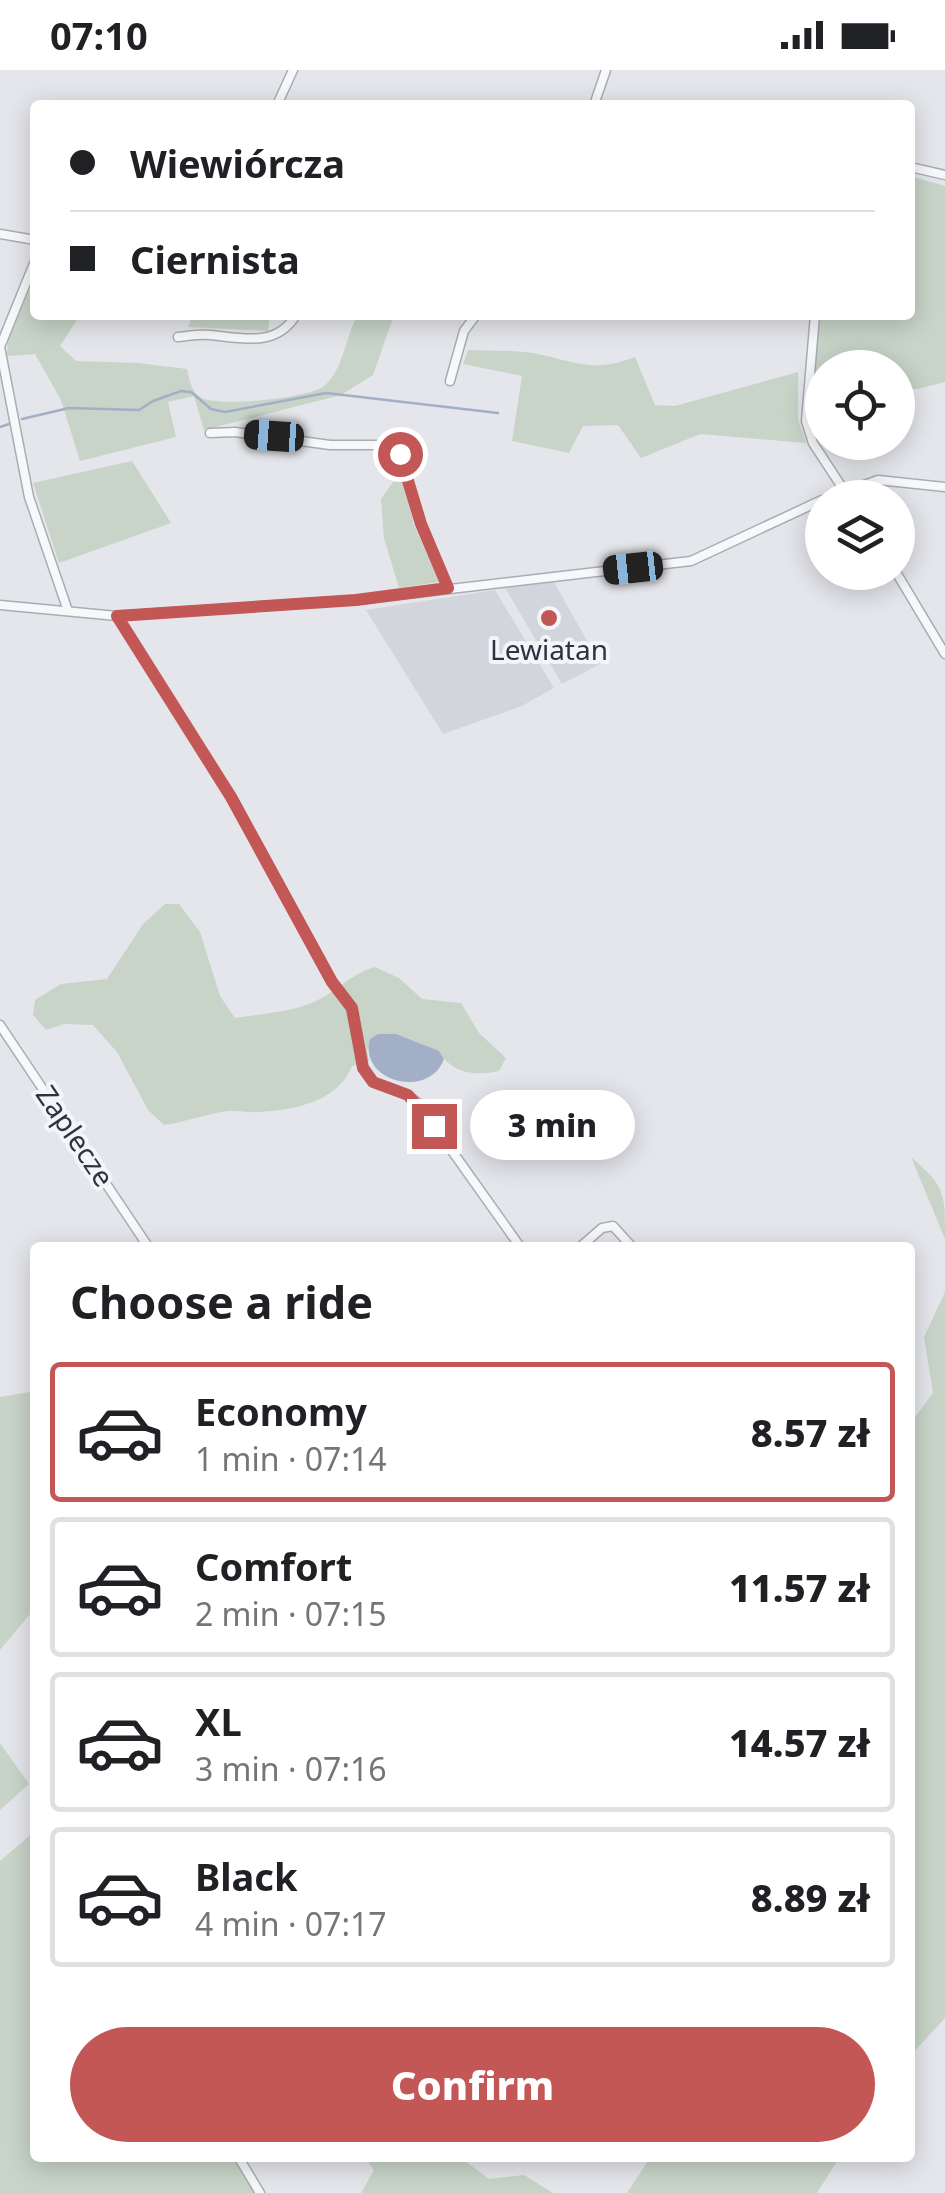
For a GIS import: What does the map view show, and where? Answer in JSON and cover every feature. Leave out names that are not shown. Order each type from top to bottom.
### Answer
[{"type":"street","points":[[279,100],[293,70]]},
{"type":"street","points":[[596,100],[606,70]]},
{"type":"street","points":[[915,168],[945,175]]},
{"type":"street","points":[[0,234],[30,239]]},
{"type":"street","points":[[30,273],[0,347],[29,497],[68,612]]},
{"type":"street","points":[[178,337],[206,334],[258,340],[276,335],[293,320]]},
{"type":"street","points":[[450,381],[464,332],[472,320]]},
{"type":"street","points":[[814,320],[806,421],[814,443],[837,480]]},
{"type":"street","points":[[210,433],[236,432],[330,445],[384,443],[396,448],[421,524],[448,588]]},
{"type":"street","points":[[915,484],[945,487]]},
{"type":"street","points":[[0,605],[117,616],[356,600],[692,562],[805,509]]},
{"type":"street","points":[[907,590],[945,654]]},
{"type":"street","points":[[117,616],[231,797],[332,982],[352,1008],[363,1068],[373,1082],[408,1095],[418,1103],[517,1242]]},
{"type":"street","name":"Zaplecze","points":[[0,1025],[145,1242]]},
{"type":"street","points":[[586,1242],[602,1228],[613,1226],[628,1242]]},
{"type":"street","points":[[242,2162],[260,2193]]},
{"type":"shaded area","points":[[554,582],[600,664],[562,684],[505,588]]},
{"type":"shaded area","points":[[495,590],[554,688],[522,706],[443,734],[366,610]]},
{"type":"green space","points":[[915,177],[945,186],[945,382],[918,389],[915,350],[816,350],[819,320],[915,320]]},
{"type":"green space","points":[[30,289],[30,320],[77,320],[60,346],[76,361],[187,369],[200,397],[224,402],[263,400],[324,386],[336,371],[356,320],[392,320],[373,375],[341,395],[204,430],[194,396],[168,402],[176,437],[80,461],[61,400],[35,354],[7,356],[8,340]]},
{"type":"green space","points":[[190,320],[269,320],[268,331],[188,327]]},
{"type":"green space","points":[[468,350],[533,353],[595,365],[635,357],[655,405],[675,406],[798,372],[798,419],[805,443],[700,434],[641,458],[618,425],[583,426],[569,453],[512,441],[522,376],[463,364]]},
{"type":"green space","points":[[132,461],[171,523],[59,563],[33,483]]},
{"type":"green space","points":[[401,471],[414,525],[439,582],[399,588],[384,538],[381,499]]},
{"type":"green space","points":[[165,904],[179,904],[200,932],[220,996],[235,1018],[306,1005],[375,967],[399,978],[422,999],[461,1003],[479,1033],[506,1058],[499,1071],[473,1073],[450,1065],[439,1051],[367,1049],[369,1061],[352,1066],[336,1088],[313,1102],[272,1111],[227,1111],[164,1125],[148,1110],[117,1052],[93,1025],[64,1024],[46,1030],[33,1015],[35,1000],[61,984],[107,979],[143,924]]},
{"type":"green space","points":[[911,1157],[941,1191],[945,1239]]},
{"type":"green space","points":[[945,1292],[945,2018],[915,2051],[915,1417],[933,1393],[924,1337]]},
{"type":"green space","points":[[30,1392],[30,1614],[0,1650],[0,1397]]},
{"type":"green space","points":[[0,1743],[29,1784],[0,1810]]},
{"type":"green space","points":[[30,1835],[30,2162],[236,2162],[255,2193],[0,2193],[0,1861]]},
{"type":"green space","points":[[368,2162],[466,2162],[489,2179],[524,2175],[553,2193],[361,2193],[374,2170]]},
{"type":"green space","points":[[647,2162],[836,2162],[817,2193],[627,2193]]},
{"type":"water","points":[[378,1034],[396,1034],[439,1051],[444,1059],[436,1072],[424,1079],[397,1080],[374,1066],[369,1054],[370,1039]]},
{"type":"waterway","points":[[22,419],[69,408],[139,410],[181,391],[191,392],[211,409],[225,412],[326,393],[498,413]]},
{"type":"waterway","points":[[0,427],[9,424]]},
{"type":"place","name":"Lewiatan","points":[[549,618]]},
{"type":"route","points":[[400,454],[421,524],[448,588],[356,600],[117,616],[231,797],[332,982],[352,1008],[363,1068],[373,1082],[408,1095],[418,1103],[434,1126]]}]
